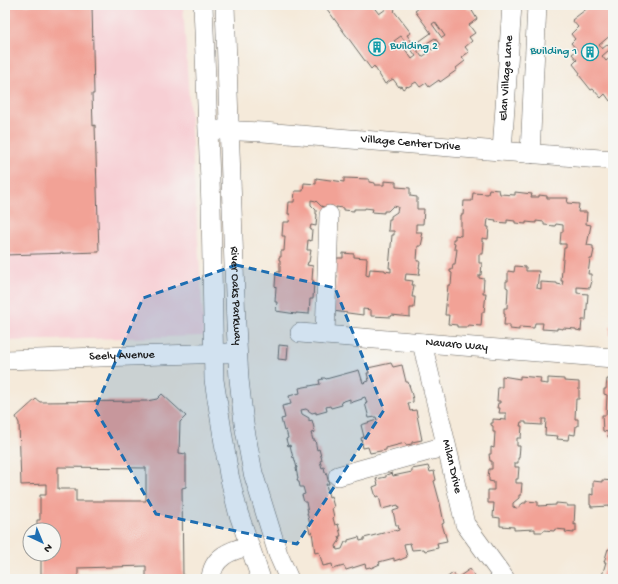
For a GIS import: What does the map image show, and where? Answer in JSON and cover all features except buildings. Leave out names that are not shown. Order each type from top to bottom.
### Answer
[{"type":"street","name":"River Oaks Parkway","points":[[202,5],[208,130],[214,380],[229,475],[238,512],[261,579]]},
{"type":"street","points":[[208,5],[214,15],[217,113],[229,131]]},
{"type":"street","name":"River Oaks Parkway","points":[[225,5],[238,352],[244,424],[253,474],[278,554],[289,579]]},
{"type":"street","name":"Elan Village Lane","points":[[502,151],[512,5]]},
{"type":"street","points":[[530,154],[537,5]]},
{"type":"street","points":[[509,55],[535,57]]},
{"type":"street","name":"Village Center Drive","points":[[208,130],[263,132],[613,160]]},
{"type":"street","points":[[324,335],[329,216]]},
{"type":"street","name":"Navaro Way","points":[[300,333],[613,358]]},
{"type":"street","name":"Milan Drive","points":[[422,343],[466,524],[505,579]]},
{"type":"street","name":"Seely Avenue","points":[[5,360],[238,352]]},
{"type":"street","points":[[338,476],[446,446]]},
{"type":"street","points":[[211,579],[214,569],[221,558],[234,550],[249,546]]},
{"type":"highlighted area","points":[[236,265],[335,288],[384,410],[297,544],[156,514],[95,409],[143,298]]},
{"type":"shaded area","points":[[5,5],[183,5],[204,336],[5,341]]},
{"type":"place","name":"Building 2","points":[[377,47]]},
{"type":"place","name":"Building 1","points":[[590,52]]}]
